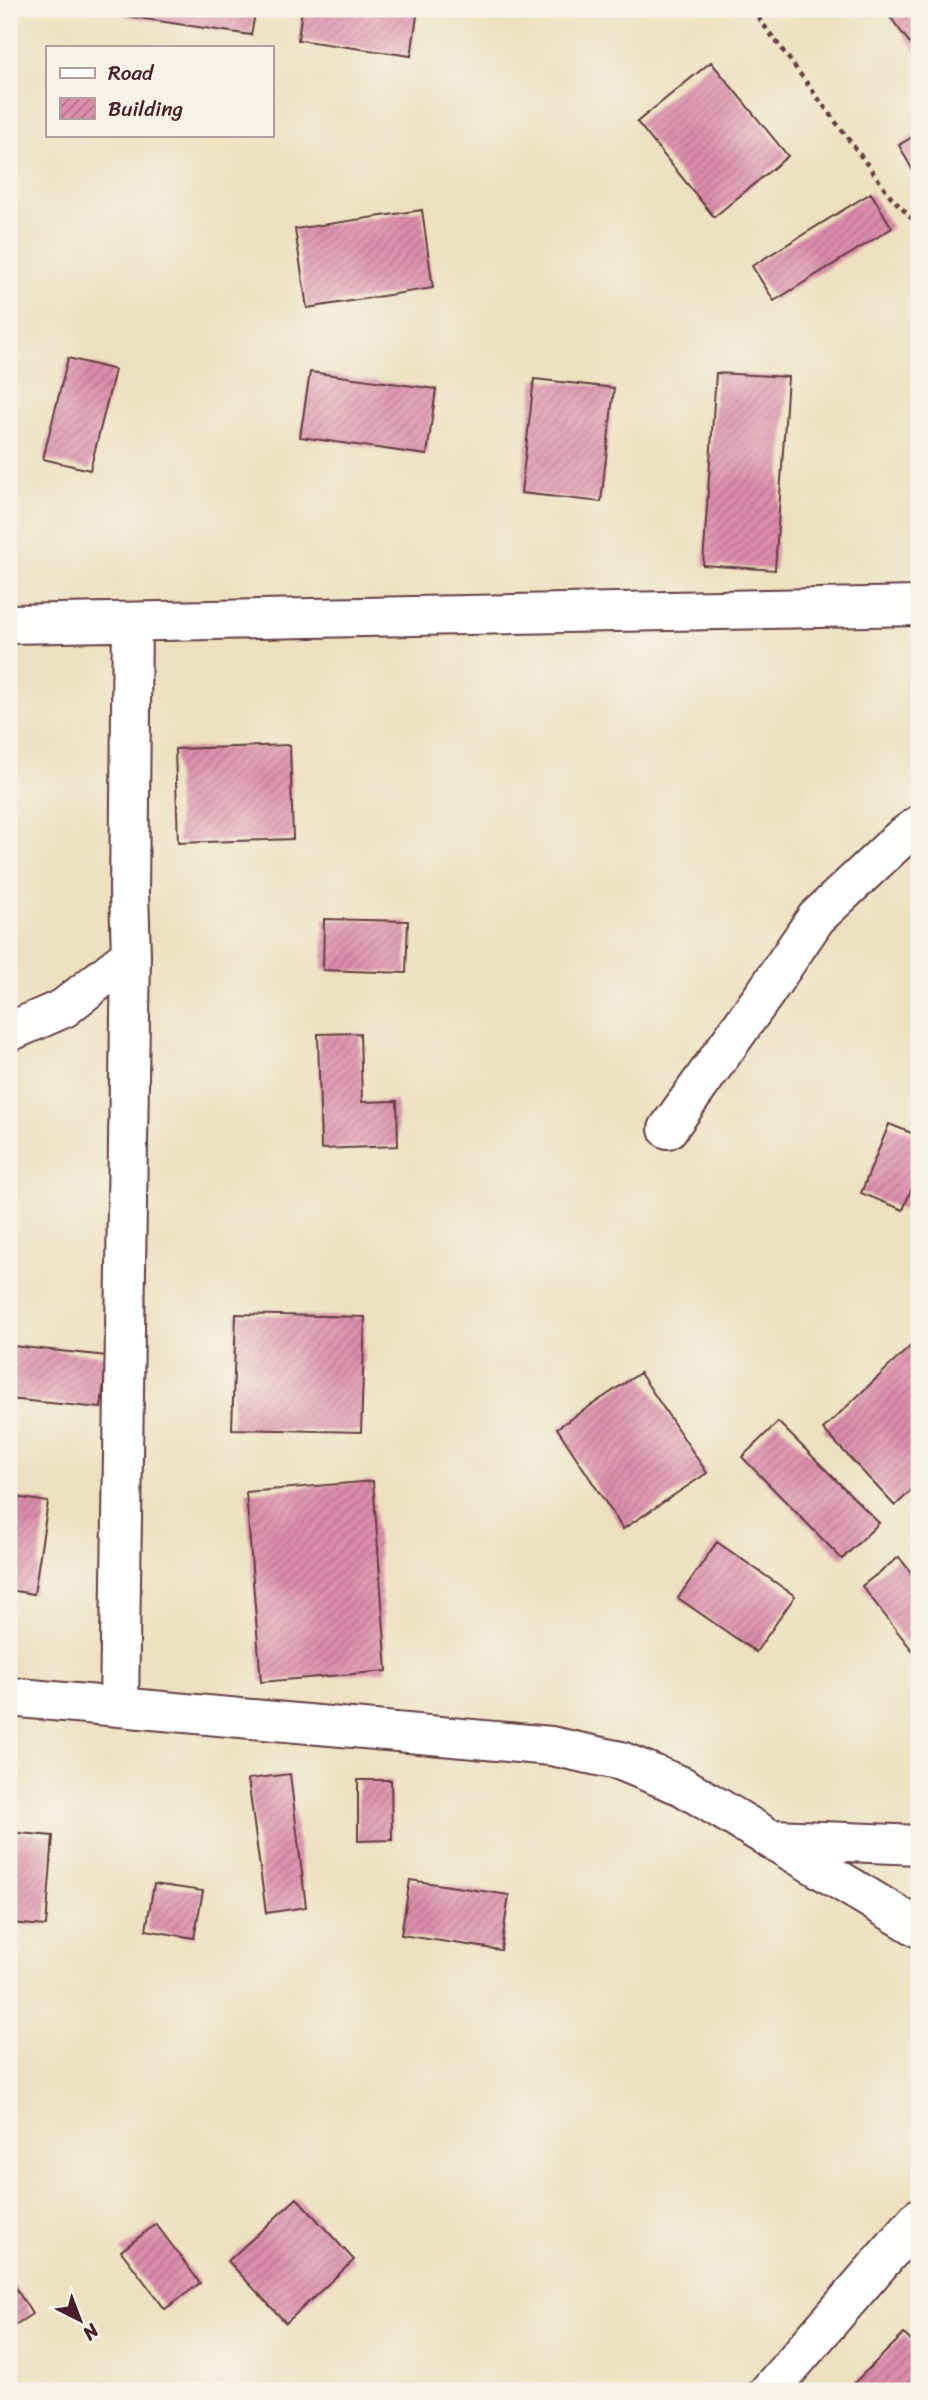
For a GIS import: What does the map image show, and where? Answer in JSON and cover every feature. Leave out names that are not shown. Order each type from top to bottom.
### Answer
[{"type":"street","points":[[9,624],[919,606]]},
{"type":"street","points":[[119,1706],[131,955],[129,892],[132,622]]},
{"type":"street","points":[[668,1129],[816,918],[900,839],[919,825]]},
{"type":"street","points":[[9,1032],[64,1008],[131,955]]},
{"type":"street","points":[[9,1697],[551,1746],[621,1761],[682,1786],[919,1928]]},
{"type":"street","points":[[771,1839],[919,1845]]},
{"type":"street","points":[[769,2391],[919,2218]]},
{"type":"path","points":[[752,9],[892,198],[919,226]]},
{"type":"building","points":[[126,9],[256,9],[251,35],[125,16]]},
{"type":"building","points":[[302,9],[418,9],[411,56],[298,40]]},
{"type":"building","points":[[884,9],[919,9],[919,55]]},
{"type":"building","points":[[711,62],[788,156],[714,217],[637,122]]},
{"type":"building","points":[[919,133],[919,182],[899,145]]},
{"type":"building","points":[[871,193],[892,228],[774,301],[752,266]]},
{"type":"building","points":[[422,210],[433,288],[307,308],[295,229]]},
{"type":"building","points":[[68,358],[115,370],[90,470],[43,459]]},
{"type":"building","points":[[310,372],[436,389],[427,455],[300,437]]},
{"type":"building","points":[[716,373],[788,377],[775,570],[703,565]]},
{"type":"building","points":[[534,379],[614,388],[601,502],[521,493]]},
{"type":"building","points":[[290,745],[293,839],[178,843],[175,749]]},
{"type":"building","points":[[324,919],[408,921],[406,973],[323,970]]},
{"type":"building","points":[[360,1033],[362,1102],[397,1101],[398,1146],[321,1149],[318,1034]]},
{"type":"building","points":[[889,1124],[919,1136],[919,1169],[903,1210],[861,1193]]},
{"type":"building","points":[[236,1314],[365,1317],[361,1432],[232,1429]]},
{"type":"building","points":[[919,1338],[919,1483],[895,1506],[823,1429]]},
{"type":"building","points":[[13,1346],[107,1356],[101,1408],[9,1399]]},
{"type":"building","points":[[640,1373],[707,1473],[623,1529],[557,1428]]},
{"type":"building","points":[[778,1422],[879,1523],[842,1559],[742,1457]]},
{"type":"building","points":[[373,1481],[387,1671],[261,1682],[246,1492]]},
{"type":"building","points":[[9,1496],[48,1502],[34,1594],[9,1590]]},
{"type":"building","points":[[717,1542],[795,1596],[756,1652],[678,1598]]},
{"type":"building","points":[[899,1557],[919,1583],[919,1659],[862,1586]]},
{"type":"building","points":[[290,1774],[306,1907],[266,1913],[248,1779]]},
{"type":"building","points":[[358,1780],[391,1780],[392,1840],[358,1841]]},
{"type":"building","points":[[9,1832],[53,1836],[46,1926],[9,1923]]},
{"type":"building","points":[[410,1880],[509,1895],[501,1950],[401,1935]]},
{"type":"building","points":[[154,1884],[203,1891],[194,1938],[146,1930]]},
{"type":"building","points":[[297,2198],[354,2260],[286,2323],[228,2261]]},
{"type":"building","points":[[156,2224],[200,2283],[165,2309],[121,2251]]},
{"type":"building","points":[[9,2277],[32,2314],[9,2329]]},
{"type":"building","points":[[904,2334],[919,2349],[919,2391],[846,2391]]}]
